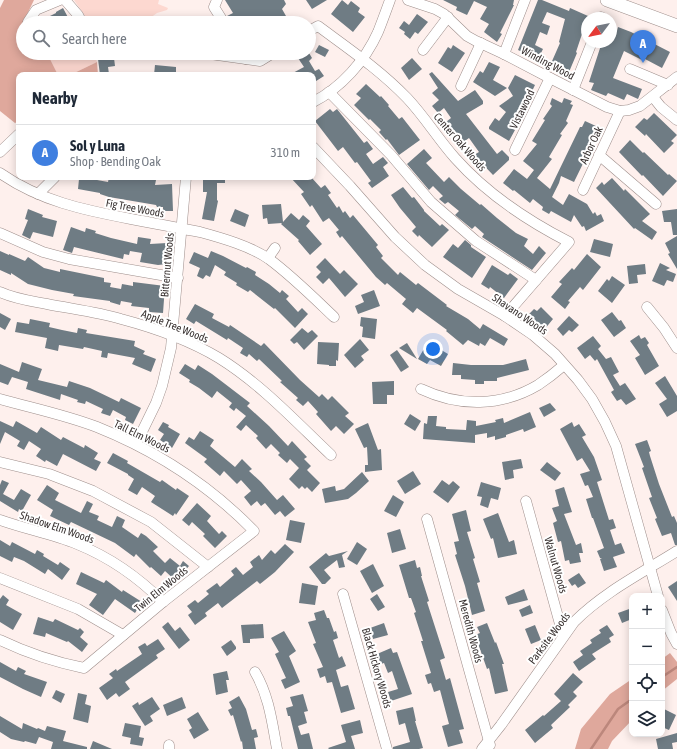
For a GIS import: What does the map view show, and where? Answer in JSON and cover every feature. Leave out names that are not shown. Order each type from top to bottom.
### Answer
[{"type":"main road","points":[[607,0],[677,26]]},
{"type":"street","points":[[32,16],[36,10],[60,0]]},
{"type":"street","points":[[64,0],[78,16]]},
{"type":"street","points":[[217,0],[214,7],[220,16]]},
{"type":"street","points":[[316,100],[329,92],[352,72],[378,32],[390,0]]},
{"type":"street","name":"Winding Wood","points":[[408,0],[437,5],[467,36],[573,90],[620,111]]},
{"type":"street","points":[[504,54],[525,0]]},
{"type":"street","points":[[424,50],[448,17]]},
{"type":"street","name":"Center Oak Woods","points":[[316,27],[318,26],[386,77],[408,100],[455,158],[481,184],[510,208],[541,228],[569,242],[536,280]]},
{"type":"street","points":[[460,86],[481,43]]},
{"type":"street","points":[[573,90],[590,48]]},
{"type":"street","points":[[630,69],[668,85]]},
{"type":"street","points":[[620,111],[629,110],[640,106],[677,77]]},
{"type":"street","name":"Vistawood","points":[[516,150],[550,78]]},
{"type":"street","points":[[329,92],[391,155],[431,202],[476,241],[536,280],[505,316]]},
{"type":"street","points":[[653,97],[661,107],[677,120]]},
{"type":"street","name":"Arbor Oak","points":[[583,190],[620,111]]},
{"type":"street","points":[[0,152],[16,137]]},
{"type":"street","name":"Shavano Woods","points":[[316,150],[395,236],[425,265],[458,289],[505,316],[533,335],[564,365],[592,399],[616,446],[657,593]]},
{"type":"street","points":[[599,156],[656,204]]},
{"type":"street","name":"Fig Tree Woods","points":[[0,173],[38,194],[81,209],[218,237],[242,245],[268,258],[298,283],[334,317]]},
{"type":"street","points":[[38,194],[52,180]]},
{"type":"street","name":"Bitternut Woods","points":[[136,444],[156,403],[162,386],[172,336],[186,180]]},
{"type":"street","points":[[0,233],[43,252],[69,259],[178,278]]},
{"type":"street","points":[[268,258],[275,248]]},
{"type":"street","name":"Apple Tree Woods","points":[[0,292],[20,299],[109,316],[142,325],[192,343],[220,359],[244,376],[272,399],[331,455]]},
{"type":"street","points":[[647,307],[664,328],[677,348]]},
{"type":"street","points":[[421,389],[456,401],[480,403],[492,402],[516,396],[528,391],[564,365]]},
{"type":"street","name":"Tall Elm Woods","points":[[0,399],[96,426],[136,444],[174,465],[211,491],[254,531]]},
{"type":"street","points":[[0,462],[49,474],[93,491],[151,522],[208,567]]},
{"type":"street","name":"Walnut Woods","points":[[526,501],[564,635]]},
{"type":"street","name":"Meredith Woods","points":[[427,519],[490,745]]},
{"type":"street","name":"Shadow Elm Woods","points":[[0,520],[76,544],[101,555],[144,583],[163,602]]},
{"type":"street","name":"Twin Elm Woods","points":[[0,640],[36,656],[84,668],[163,602],[254,531]]},
{"type":"street","name":"Parksite Woods","points":[[482,749],[490,745],[501,725],[564,635],[586,610],[605,595],[677,551]]},
{"type":"street","points":[[0,578],[78,609],[123,635]]},
{"type":"street","name":"Black Hickory Woods","points":[[343,594],[387,749]]},
{"type":"street","points":[[665,619],[670,633],[677,644]]},
{"type":"street","points":[[255,672],[263,685],[270,711],[277,749]]},
{"type":"shaded area","points":[[4,0],[34,0],[26,16],[16,16],[16,60],[50,60],[56,72],[16,72],[15,123],[0,111],[0,8]]},
{"type":"shaded area","points":[[74,0],[159,0],[158,4],[168,8],[167,10],[153,16],[85,16]]},
{"type":"shaded area","points":[[50,60],[96,60],[97,62],[76,72],[56,72]]},
{"type":"shaded area","points":[[97,62],[98,72],[76,72]]},
{"type":"shaded area","points":[[670,653],[677,662],[677,679],[665,689],[665,665],[665,657]]},
{"type":"shaded area","points":[[629,681],[629,723],[612,741],[608,749],[575,749],[581,729],[610,694]]},
{"type":"building","points":[[225,0],[284,0],[286,4],[282,9],[286,16],[227,16],[233,13]]},
{"type":"building","points":[[306,0],[327,0],[312,9]]},
{"type":"building","points":[[342,0],[348,5],[351,1],[360,8],[358,12],[365,17],[353,32],[331,14]]},
{"type":"building","points":[[443,0],[514,0],[514,5],[500,33],[502,34],[497,42],[484,32],[489,24],[480,19],[487,7],[474,1],[467,15],[456,10],[457,7]]},
{"type":"building","points":[[538,0],[542,0],[569,11],[570,8],[581,13],[581,37],[576,52],[577,53],[569,72],[561,68],[559,72],[549,68],[560,43],[565,19],[547,12],[542,23],[550,26],[547,35],[540,32],[535,45],[543,49],[537,61],[530,58],[531,56],[518,50]]},
{"type":"building","points":[[63,8],[67,16],[50,16]]},
{"type":"building","points":[[417,14],[428,22],[418,34],[415,32],[410,39],[404,34],[405,32],[399,28],[404,21],[409,25]]},
{"type":"building","points":[[618,27],[631,32],[670,52],[662,68],[645,59],[644,61],[624,51],[613,78],[642,89],[638,99],[627,94],[624,100],[608,93],[606,96],[591,90],[594,83],[589,82],[600,48],[617,48]]},
{"type":"building","points":[[319,45],[329,50],[325,57],[316,52]]},
{"type":"building","points":[[453,45],[465,53],[452,72],[438,63],[448,47],[451,49]]},
{"type":"building","points":[[412,58],[422,69],[409,80],[401,68]]},
{"type":"building","points":[[98,60],[114,60],[115,66],[108,67],[109,72],[100,72]]},
{"type":"building","points":[[299,60],[310,60],[309,61],[315,71],[319,69],[324,76],[316,81],[316,72],[295,72],[304,67]]},
{"type":"building","points":[[489,62],[500,67],[493,80],[507,88],[495,96],[473,82],[480,71],[483,73]]},
{"type":"building","points":[[155,65],[176,67],[176,72],[154,72]]},
{"type":"building","points":[[432,72],[458,101],[475,90],[483,101],[483,104],[466,114],[497,154],[502,150],[509,157],[509,160],[493,175],[474,155],[479,152],[469,138],[462,143],[451,128],[450,129],[446,122],[451,118],[444,108],[438,113],[432,106],[439,100],[432,93],[438,88],[429,74]]},
{"type":"building","points":[[515,75],[535,85],[519,118],[517,117],[510,127],[515,130],[509,141],[489,129],[489,127],[495,118],[499,121],[506,112],[499,106],[513,96],[508,88]]},
{"type":"building","points":[[366,84],[380,97],[381,96],[399,119],[402,117],[420,140],[399,155],[387,139],[386,140],[379,132],[381,130],[354,105],[361,98],[356,94]]},
{"type":"building","points":[[552,98],[562,103],[564,98],[572,101],[570,104],[573,105],[566,121],[568,123],[560,134],[562,135],[549,157],[552,159],[537,178],[550,189],[580,127],[582,127],[585,121],[598,127],[595,139],[574,182],[561,176],[552,197],[563,205],[569,194],[587,204],[593,214],[595,212],[597,216],[601,214],[604,221],[586,231],[584,226],[582,227],[574,215],[571,222],[551,211],[549,214],[542,210],[543,207],[533,199],[530,203],[503,183],[514,169],[527,179],[534,170],[523,161],[537,144],[532,141],[545,120],[543,119],[552,106],[550,104]]},
{"type":"building","points":[[330,109],[333,112],[337,109],[364,143],[367,141],[373,149],[366,154],[373,164],[383,157],[388,163],[383,167],[389,176],[372,188],[368,183],[371,181],[357,162],[355,163],[343,147],[338,151],[316,122],[316,120]]},
{"type":"building","points":[[654,113],[677,135],[671,141],[674,143],[664,153],[646,134],[645,136],[635,127],[644,118],[647,120]]},
{"type":"building","points":[[630,140],[668,175],[669,174],[677,181],[663,196],[619,152]]},
{"type":"building","points":[[424,149],[432,158],[426,163],[444,182],[449,177],[480,205],[481,204],[516,233],[528,239],[524,246],[533,254],[539,246],[546,253],[532,270],[482,237],[484,234],[475,226],[472,229],[455,215],[459,211],[448,202],[445,204],[439,199],[443,196],[433,186],[429,190],[407,164]]},
{"type":"building","points":[[612,178],[650,214],[642,221],[657,232],[652,240],[635,228],[634,229],[596,188],[602,182],[604,185]]},
{"type":"building","points":[[79,180],[97,180],[108,182],[108,180],[156,180],[155,185],[172,184],[173,211],[163,211],[163,207],[157,207],[156,205],[109,197],[100,193],[78,189]]},
{"type":"building","points":[[203,180],[225,180],[225,183],[217,183],[218,201],[214,221],[202,219],[207,192],[203,192]]},
{"type":"building","points":[[293,180],[314,180],[321,188],[325,185],[331,193],[328,195],[337,208],[339,206],[343,213],[345,211],[350,218],[353,215],[378,245],[376,247],[383,256],[381,258],[398,275],[400,272],[416,285],[418,283],[447,305],[446,306],[468,319],[480,329],[483,324],[508,339],[504,346],[490,338],[485,346],[480,343],[479,346],[468,340],[463,345],[446,331],[447,330],[417,308],[413,313],[402,304],[406,299],[387,283],[385,285],[376,277],[342,236],[340,238],[336,232],[339,230],[329,218],[323,222],[312,205],[310,207],[301,194],[304,192]]},
{"type":"building","points":[[403,187],[412,198],[414,197],[424,211],[440,226],[442,224],[449,230],[432,247],[419,235],[418,237],[412,231],[416,227],[391,195]]},
{"type":"building","points":[[281,204],[283,222],[291,213],[299,220],[303,215],[310,221],[306,226],[322,244],[310,255],[298,241],[299,240],[281,224],[282,223],[268,224],[267,218],[263,219],[262,205]]},
{"type":"building","points":[[28,209],[43,215],[42,217],[57,221],[53,237],[33,232],[30,239],[22,235],[28,220],[25,219]]},
{"type":"building","points":[[235,209],[249,215],[245,227],[230,221]]},
{"type":"building","points":[[677,209],[677,235],[673,235],[671,222],[664,222],[662,211]]},
{"type":"building","points":[[71,227],[85,232],[86,228],[96,231],[95,233],[137,244],[138,237],[151,239],[150,244],[167,243],[168,264],[158,265],[140,262],[142,253],[130,251],[129,255],[124,254],[123,259],[74,247],[72,253],[63,250]]},
{"type":"building","points":[[677,236],[677,269],[668,254],[670,253],[665,243]]},
{"type":"building","points":[[594,239],[613,244],[610,257],[590,252]]},
{"type":"building","points":[[465,240],[471,245],[471,247],[486,257],[472,278],[443,257],[453,244],[458,248]]},
{"type":"building","points":[[0,251],[25,261],[28,257],[44,268],[60,272],[60,269],[104,278],[104,282],[111,283],[110,287],[121,289],[122,284],[133,286],[133,282],[165,286],[163,313],[149,312],[149,308],[131,306],[132,303],[121,301],[120,305],[110,301],[73,296],[74,294],[28,284],[11,273],[11,275],[0,270]]},
{"type":"building","points":[[211,251],[256,272],[255,275],[280,293],[282,290],[289,296],[286,299],[298,312],[302,308],[308,314],[295,328],[275,308],[274,309],[250,290],[248,292],[236,285],[237,283],[224,275],[226,272],[215,265],[210,277],[206,275],[203,279],[197,276],[200,268],[189,263],[194,252],[208,258]]},
{"type":"building","points":[[587,254],[601,267],[583,290],[580,287],[568,301],[570,302],[565,309],[551,297],[562,284],[559,282],[572,268],[574,270]]},
{"type":"building","points":[[325,258],[340,274],[344,270],[358,284],[345,297],[329,278],[323,284],[316,277],[321,272],[316,267]]},
{"type":"building","points":[[660,263],[670,268],[666,270],[676,274],[673,282],[667,280],[664,286],[652,281]]},
{"type":"building","points":[[645,264],[646,274],[637,275],[638,283],[629,284],[627,266]]},
{"type":"building","points":[[492,265],[508,275],[510,273],[518,279],[504,298],[490,287],[489,289],[481,284]]},
{"type":"building","points":[[612,276],[625,285],[612,303],[598,291],[607,279],[609,281]]},
{"type":"building","points":[[374,290],[380,306],[358,314],[355,306],[364,302],[361,295]]},
{"type":"building","points":[[195,304],[214,314],[212,318],[229,327],[230,325],[261,346],[264,343],[319,397],[322,394],[328,400],[332,396],[349,413],[345,416],[354,424],[344,434],[336,426],[331,431],[316,414],[318,412],[308,401],[303,406],[296,400],[298,398],[280,382],[282,381],[259,359],[257,361],[249,354],[247,357],[240,353],[243,348],[228,338],[227,340],[196,321],[194,324],[186,319]]},
{"type":"building","points":[[541,307],[553,319],[544,330],[528,315],[534,309],[537,311]]},
{"type":"building","points":[[612,312],[619,321],[621,320],[626,328],[614,337],[601,320]]},
{"type":"building","points":[[0,313],[11,319],[5,330],[0,327]]},
{"type":"building","points":[[569,316],[579,325],[572,332],[569,330],[563,336],[557,329]]},
{"type":"building","points":[[361,317],[377,319],[375,339],[362,337],[363,327],[360,326]]},
{"type":"building","points":[[30,319],[50,323],[49,327],[62,330],[77,333],[78,328],[87,330],[86,333],[135,341],[134,346],[145,351],[143,354],[156,359],[151,372],[132,364],[135,358],[108,353],[107,358],[101,357],[102,351],[84,347],[83,349],[59,345],[58,351],[45,348],[47,338],[15,332],[17,322],[29,324]]},
{"type":"building","points":[[302,328],[308,333],[312,330],[318,336],[304,350],[297,342],[294,344],[290,340]]},
{"type":"building","points":[[639,335],[641,339],[645,337],[649,343],[647,345],[659,366],[645,375],[635,358],[640,355],[630,341]]},
{"type":"building","points":[[593,336],[601,346],[598,349],[606,359],[611,357],[619,372],[613,375],[620,386],[625,383],[636,399],[626,405],[621,399],[617,401],[611,392],[614,390],[597,359],[595,361],[590,355],[585,359],[577,348]]},
{"type":"building","points":[[360,339],[369,350],[361,356],[364,360],[355,368],[344,355]]},
{"type":"building","points":[[318,342],[339,343],[338,361],[336,360],[336,366],[317,364]]},
{"type":"building","points":[[428,342],[448,354],[441,366],[430,360],[427,364],[418,359]]},
{"type":"building","points":[[407,343],[417,359],[399,348]]},
{"type":"building","points":[[397,350],[409,367],[401,372],[390,355]]},
{"type":"building","points":[[526,359],[529,370],[497,378],[497,381],[484,381],[484,384],[475,384],[475,380],[461,379],[461,375],[452,375],[453,363],[471,365],[503,365]]},
{"type":"building","points":[[22,362],[42,369],[38,380],[67,387],[69,381],[90,388],[119,402],[121,398],[141,408],[133,424],[125,420],[126,417],[113,410],[110,416],[101,413],[103,409],[86,401],[85,404],[77,402],[78,400],[61,394],[60,400],[26,389],[28,382],[12,377],[8,385],[0,382],[0,364],[19,372]]},
{"type":"building","points":[[185,364],[195,370],[198,365],[212,374],[250,403],[247,406],[288,446],[292,441],[307,457],[304,459],[311,466],[307,470],[320,483],[312,492],[307,487],[305,489],[302,486],[299,489],[289,479],[299,468],[290,459],[287,463],[278,455],[280,453],[271,444],[266,449],[256,438],[258,436],[246,425],[241,431],[236,427],[246,416],[236,408],[234,411],[229,407],[232,403],[217,391],[212,398],[179,373]]},
{"type":"building","points":[[665,376],[677,396],[677,411],[667,417],[659,404],[667,399],[655,383]]},
{"type":"building","points":[[394,381],[394,395],[387,395],[387,404],[373,404],[372,382]]},
{"type":"building","points":[[550,403],[556,410],[544,417],[539,408]]},
{"type":"building","points":[[530,412],[536,427],[524,432],[523,429],[506,435],[506,437],[495,440],[495,436],[487,438],[487,433],[475,435],[475,443],[423,439],[424,423],[427,424],[428,416],[437,416],[436,426],[446,427],[446,429],[466,430],[467,420],[476,421],[476,426],[496,422],[495,420],[503,418],[504,423]]},
{"type":"building","points":[[410,414],[421,421],[415,431],[404,424]]},
{"type":"building","points":[[0,421],[13,427],[16,421],[37,433],[41,427],[61,440],[63,437],[84,448],[85,445],[98,453],[94,459],[101,462],[96,471],[63,454],[57,466],[46,460],[45,462],[36,456],[41,449],[29,441],[24,450],[17,446],[20,441],[5,432],[0,444]]},
{"type":"building","points":[[163,422],[169,425],[168,427],[180,434],[172,448],[160,440],[164,434],[158,430]]},
{"type":"building","points":[[572,422],[574,427],[579,424],[586,435],[582,437],[594,457],[602,480],[597,482],[609,520],[613,519],[616,528],[610,530],[615,545],[621,543],[625,553],[613,557],[617,567],[604,571],[600,559],[602,558],[600,558],[597,551],[604,548],[586,499],[593,497],[588,485],[585,486],[580,474],[590,471],[582,458],[577,461],[560,429]]},
{"type":"building","points":[[368,423],[378,450],[381,449],[382,470],[365,472],[365,465],[368,465],[367,447],[364,448],[355,429]]},
{"type":"building","points":[[200,431],[214,440],[210,446],[235,467],[242,459],[252,469],[249,471],[277,500],[283,495],[295,509],[285,517],[280,511],[275,515],[265,503],[261,506],[257,501],[251,506],[244,497],[251,491],[241,480],[237,484],[224,471],[220,476],[204,462],[207,459],[185,443],[189,437],[194,440]]},
{"type":"building","points":[[647,440],[651,451],[649,452],[650,456],[659,484],[672,517],[674,516],[677,523],[677,545],[675,545],[671,533],[662,536],[649,498],[652,497],[642,468],[644,467],[635,444]]},
{"type":"building","points":[[113,453],[160,482],[162,480],[176,490],[177,488],[189,496],[176,515],[175,513],[173,516],[151,502],[155,496],[142,487],[137,495],[128,490],[134,479],[128,474],[107,463]]},
{"type":"building","points":[[521,459],[523,468],[513,470],[514,478],[505,480],[502,462]]},
{"type":"building","points":[[547,462],[561,473],[555,481],[540,470]]},
{"type":"building","points":[[413,471],[421,484],[405,494],[397,481]]},
{"type":"building","points":[[362,472],[369,481],[356,493],[348,499],[325,503],[322,489],[335,486],[336,491],[344,489]]},
{"type":"building","points":[[2,480],[9,483],[3,494],[14,500],[21,489],[31,495],[22,511],[19,509],[18,512],[0,501],[0,485]]},
{"type":"building","points":[[442,480],[449,485],[453,481],[460,487],[448,503],[433,492]]},
{"type":"building","points":[[481,482],[501,488],[498,500],[491,498],[488,508],[480,505],[482,497],[477,496]]},
{"type":"building","points":[[47,485],[59,493],[55,500],[81,513],[87,501],[93,504],[89,512],[99,516],[97,520],[112,527],[117,516],[125,520],[122,527],[138,538],[141,533],[146,536],[158,547],[153,551],[165,563],[170,558],[180,566],[183,561],[189,566],[176,581],[165,571],[161,576],[151,567],[150,568],[136,554],[134,557],[115,543],[71,522],[69,525],[50,516],[53,510],[37,500]]},
{"type":"building","points":[[564,487],[572,512],[564,514],[576,545],[581,543],[583,553],[579,553],[581,562],[570,564],[569,560],[565,561],[561,541],[558,542],[553,523],[557,521],[552,508],[559,506],[555,490]]},
{"type":"building","points":[[393,495],[404,502],[396,517],[384,511]]},
{"type":"building","points":[[197,503],[211,516],[207,521],[219,534],[222,531],[227,536],[215,548],[203,536],[205,534],[192,522],[189,526],[182,520]]},
{"type":"building","points":[[466,510],[471,531],[467,532],[475,558],[473,559],[480,582],[477,583],[485,611],[472,615],[455,555],[457,554],[454,542],[459,541],[452,514]]},
{"type":"building","points":[[498,513],[509,542],[514,540],[517,554],[498,558],[493,538],[491,539],[483,519]]},
{"type":"building","points":[[290,520],[305,523],[301,543],[286,540]]},
{"type":"building","points":[[400,529],[406,549],[392,553],[387,533]]},
{"type":"building","points":[[0,540],[10,546],[12,542],[35,554],[37,550],[44,554],[43,556],[58,565],[60,562],[70,569],[62,580],[48,569],[45,574],[24,561],[14,557],[12,562],[0,556]]},
{"type":"building","points":[[357,542],[367,549],[357,565],[347,559]]},
{"type":"building","points":[[285,544],[294,552],[275,572],[260,584],[257,581],[222,608],[218,603],[205,613],[207,616],[195,625],[188,615],[192,612],[187,606],[195,600],[198,603],[209,594],[206,591],[217,583],[220,587],[234,575],[231,571],[236,567],[243,575],[253,567],[250,562],[259,555],[262,560],[271,550],[275,554]]},
{"type":"building","points":[[348,551],[342,555],[345,567],[339,568],[337,560],[324,570],[331,578],[325,584],[322,584],[309,567],[326,553],[329,556]]},
{"type":"building","points":[[415,560],[417,568],[420,567],[421,576],[429,601],[427,602],[445,658],[440,660],[446,680],[450,678],[464,729],[459,730],[463,743],[448,747],[442,726],[449,724],[440,690],[434,692],[431,683],[428,684],[425,675],[431,673],[414,613],[416,612],[411,598],[409,598],[399,565]]},
{"type":"building","points":[[373,564],[384,586],[372,593],[360,571]]},
{"type":"building","points":[[81,572],[104,583],[106,580],[122,592],[123,590],[142,602],[135,613],[115,599],[103,615],[89,605],[97,594],[76,584]]},
{"type":"building","points":[[579,573],[586,583],[578,588],[575,584],[572,586],[568,580]]},
{"type":"building","points":[[677,581],[677,601],[668,587]]},
{"type":"building","points":[[302,583],[318,586],[315,605],[299,603]]},
{"type":"building","points":[[524,589],[528,600],[508,605],[505,597]]},
{"type":"building","points":[[377,594],[385,607],[378,611],[370,599]]},
{"type":"building","points":[[3,595],[9,600],[6,605],[22,614],[13,630],[0,622],[0,599]]},
{"type":"building","points":[[530,605],[533,613],[522,617],[519,610]]},
{"type":"building","points":[[629,609],[629,620],[622,623],[618,613]]},
{"type":"building","points":[[324,610],[327,618],[329,618],[334,632],[336,631],[338,638],[333,640],[339,658],[342,656],[346,666],[336,670],[341,687],[348,685],[355,709],[341,713],[332,682],[327,683],[325,676],[320,678],[317,669],[323,667],[313,644],[316,643],[308,622],[316,620],[314,613]]},
{"type":"building","points":[[38,617],[53,622],[55,619],[78,630],[80,628],[84,632],[80,637],[88,644],[82,652],[68,641],[67,642],[46,633],[45,637],[33,634]]},
{"type":"building","points":[[168,622],[175,631],[180,627],[190,640],[179,649],[162,627]]},
{"type":"building","points":[[384,623],[388,635],[373,639],[370,628]]},
{"type":"building","points":[[487,623],[504,664],[502,664],[508,691],[495,694],[489,668],[487,669],[475,635],[480,633],[477,627]]},
{"type":"building","points":[[263,624],[264,638],[250,639],[250,643],[243,643],[241,625]]},
{"type":"building","points":[[535,625],[541,640],[531,644],[525,629]]},
{"type":"building","points":[[607,625],[614,635],[609,638],[611,642],[592,654],[596,659],[579,671],[573,662],[583,655],[580,651],[592,643],[590,640],[601,633],[599,630]]},
{"type":"building","points":[[284,631],[296,651],[289,656],[300,682],[285,689],[281,680],[286,678],[275,654],[279,652],[271,638]]},
{"type":"building","points":[[158,639],[165,649],[156,655],[158,658],[125,682],[130,689],[119,697],[116,693],[107,700],[99,688],[113,678],[109,674],[116,669],[117,671],[142,654],[138,647],[145,643],[147,646]]},
{"type":"building","points":[[231,640],[236,649],[227,656],[221,647]]},
{"type":"building","points":[[391,648],[393,653],[397,652],[412,694],[391,701],[388,692],[398,689],[392,671],[388,673],[384,663],[381,664],[377,654]]},
{"type":"building","points":[[0,662],[16,671],[18,667],[26,671],[24,674],[47,682],[41,697],[0,677]]},
{"type":"building","points":[[227,671],[229,680],[226,680],[228,692],[216,695],[213,674]]},
{"type":"building","points":[[573,673],[583,682],[573,692],[577,696],[568,705],[570,707],[551,725],[553,728],[535,743],[525,730],[561,701],[554,694]]},
{"type":"building","points":[[56,690],[65,694],[61,703],[52,698]]},
{"type":"building","points":[[78,693],[87,695],[85,704],[91,706],[88,723],[73,719]]},
{"type":"building","points":[[303,694],[308,711],[304,712],[307,723],[298,726],[301,735],[309,733],[313,749],[298,749],[290,716],[288,716],[286,708],[293,706],[290,697]]},
{"type":"building","points":[[239,696],[246,709],[252,730],[256,729],[258,737],[254,738],[256,749],[243,749],[242,741],[241,742],[233,715],[231,716],[228,710],[232,708],[229,702]]},
{"type":"building","points":[[152,697],[160,709],[150,716],[153,721],[145,726],[132,706],[138,702],[139,705]]},
{"type":"building","points":[[182,697],[186,708],[167,716],[163,705]]},
{"type":"building","points":[[413,707],[415,721],[423,748],[393,749],[393,747],[410,742],[405,723],[399,725],[396,711]]},
{"type":"building","points":[[665,710],[676,715],[669,730],[665,728]]},
{"type":"building","points":[[198,712],[209,730],[194,739],[189,730],[192,728],[187,719]]},
{"type":"building","points":[[0,716],[22,729],[23,723],[45,731],[47,726],[66,731],[63,741],[87,747],[87,749],[51,749],[53,742],[39,737],[36,744],[11,739],[0,732]]},
{"type":"building","points":[[360,720],[363,733],[351,736],[355,749],[328,748],[346,742],[341,725]]},
{"type":"building","points":[[125,723],[141,726],[139,737],[144,738],[142,746],[130,744],[131,738],[122,736]]},
{"type":"building","points":[[677,733],[677,742],[672,743],[673,749],[658,749],[656,739]]},
{"type":"building","points":[[93,741],[112,749],[90,749]]},
{"type":"waterway","points":[[665,675],[677,667]]},
{"type":"waterway","points":[[591,749],[618,709],[629,701]]},
{"type":"place","name":"Sol y Luna","points":[[643,63]]}]
